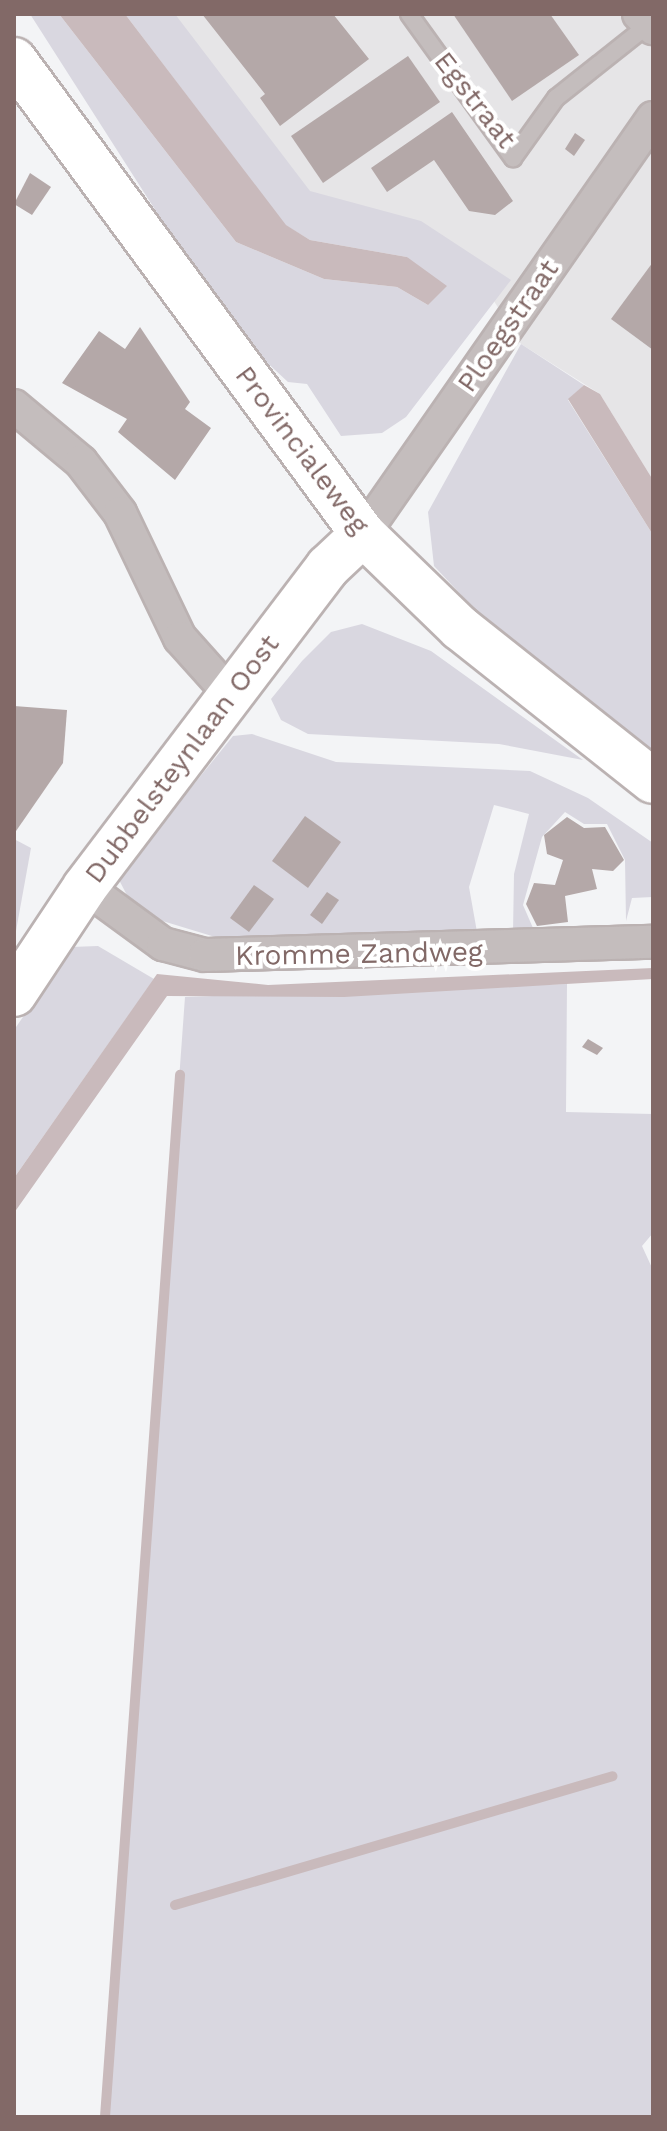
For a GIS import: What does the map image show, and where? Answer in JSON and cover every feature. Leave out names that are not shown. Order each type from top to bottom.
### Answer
[{"type":"main road","name":"Provincialeweg","points":[[14,60],[363,534],[460,628],[653,781]]},
{"type":"main road","name":"Dubbelsteynlaan Oost","points":[[14,994],[85,887],[328,567],[363,534]]},
{"type":"street","name":"Ploegstraat","points":[[363,534],[653,118]]},
{"type":"street","points":[[14,406],[81,462],[120,513],[180,638],[231,695]]},
{"type":"street","name":"Kromme Zandweg","points":[[85,887],[163,944],[205,955],[653,942]]},
{"type":"lane","name":"Egstraat","points":[[409,14],[513,158],[556,98],[647,23]]},
{"type":"shaded area","points":[[30,14],[59,14],[236,242],[324,279],[397,287],[428,305],[407,257],[310,240],[285,225],[125,14],[175,14],[310,191],[421,221],[511,280],[406,417],[382,433],[341,436],[307,384],[288,382],[232,330]]},
{"type":"shaded area","points":[[59,14],[125,14],[286,225],[310,240],[407,257],[447,286],[428,305],[397,287],[324,279],[236,242]]},
{"type":"shaded area","points":[[153,14],[653,14],[653,480],[600,394],[521,344],[480,279],[303,217]]},
{"type":"shaded area","points":[[521,344],[584,385],[568,400],[653,535],[653,758],[498,634],[434,566],[428,512]]},
{"type":"shaded area","points":[[584,385],[600,394],[653,480],[653,535],[568,399]]},
{"type":"shaded area","points":[[362,624],[431,651],[583,760],[499,744],[308,734],[281,720],[271,699],[302,661],[331,632]]},
{"type":"shaded area","points":[[252,734],[336,762],[530,771],[588,798],[653,843],[653,897],[632,898],[626,921],[625,860],[607,824],[584,824],[565,812],[542,837],[523,905],[533,928],[513,932],[514,874],[529,814],[494,805],[469,887],[477,932],[225,940],[156,919],[130,901],[118,878],[233,736]]},
{"type":"shaded area","points":[[14,839],[31,848],[14,942]]},
{"type":"shaded area","points":[[98,946],[154,979],[14,1178],[14,1030],[71,947]]},
{"type":"shaded area","points":[[653,968],[653,979],[344,997],[167,996],[14,1213],[14,1178],[157,974],[268,985]]},
{"type":"shaded area","points":[[567,984],[566,1112],[653,1114],[653,1233],[642,1246],[653,1270],[653,2117],[104,2117],[185,997]]},
{"type":"building","points":[[202,14],[333,14],[369,59],[280,126],[260,98],[265,94]]},
{"type":"building","points":[[453,14],[550,14],[579,55],[512,101]]},
{"type":"building","points":[[408,56],[440,102],[323,183],[291,136]]},
{"type":"building","points":[[452,112],[513,201],[495,215],[469,211],[434,160],[387,192],[371,168]]},
{"type":"building","points":[[575,133],[585,140],[574,156],[565,149]]},
{"type":"building","points":[[30,173],[51,187],[32,215],[14,204]]},
{"type":"building","points":[[653,262],[653,350],[611,319]]},
{"type":"building","points":[[140,327],[190,402],[185,409],[211,428],[175,480],[118,432],[127,419],[62,383],[99,331],[125,349]]},
{"type":"building","points":[[14,706],[67,710],[63,763],[14,834]]},
{"type":"building","points":[[305,816],[341,842],[308,888],[272,861]]},
{"type":"building","points":[[567,817],[584,828],[605,827],[624,860],[613,871],[592,869],[597,889],[565,896],[568,922],[537,926],[526,904],[534,883],[555,885],[563,860],[547,854],[544,835]]},
{"type":"building","points":[[254,885],[274,899],[249,932],[230,918]]},
{"type":"building","points":[[327,892],[339,900],[322,924],[310,915]]},
{"type":"building","points":[[588,1039],[603,1048],[597,1055],[582,1047]]},
{"type":"waterway","points":[[105,2117],[180,1075]]},
{"type":"waterway","points":[[175,1905],[612,1776]]}]
